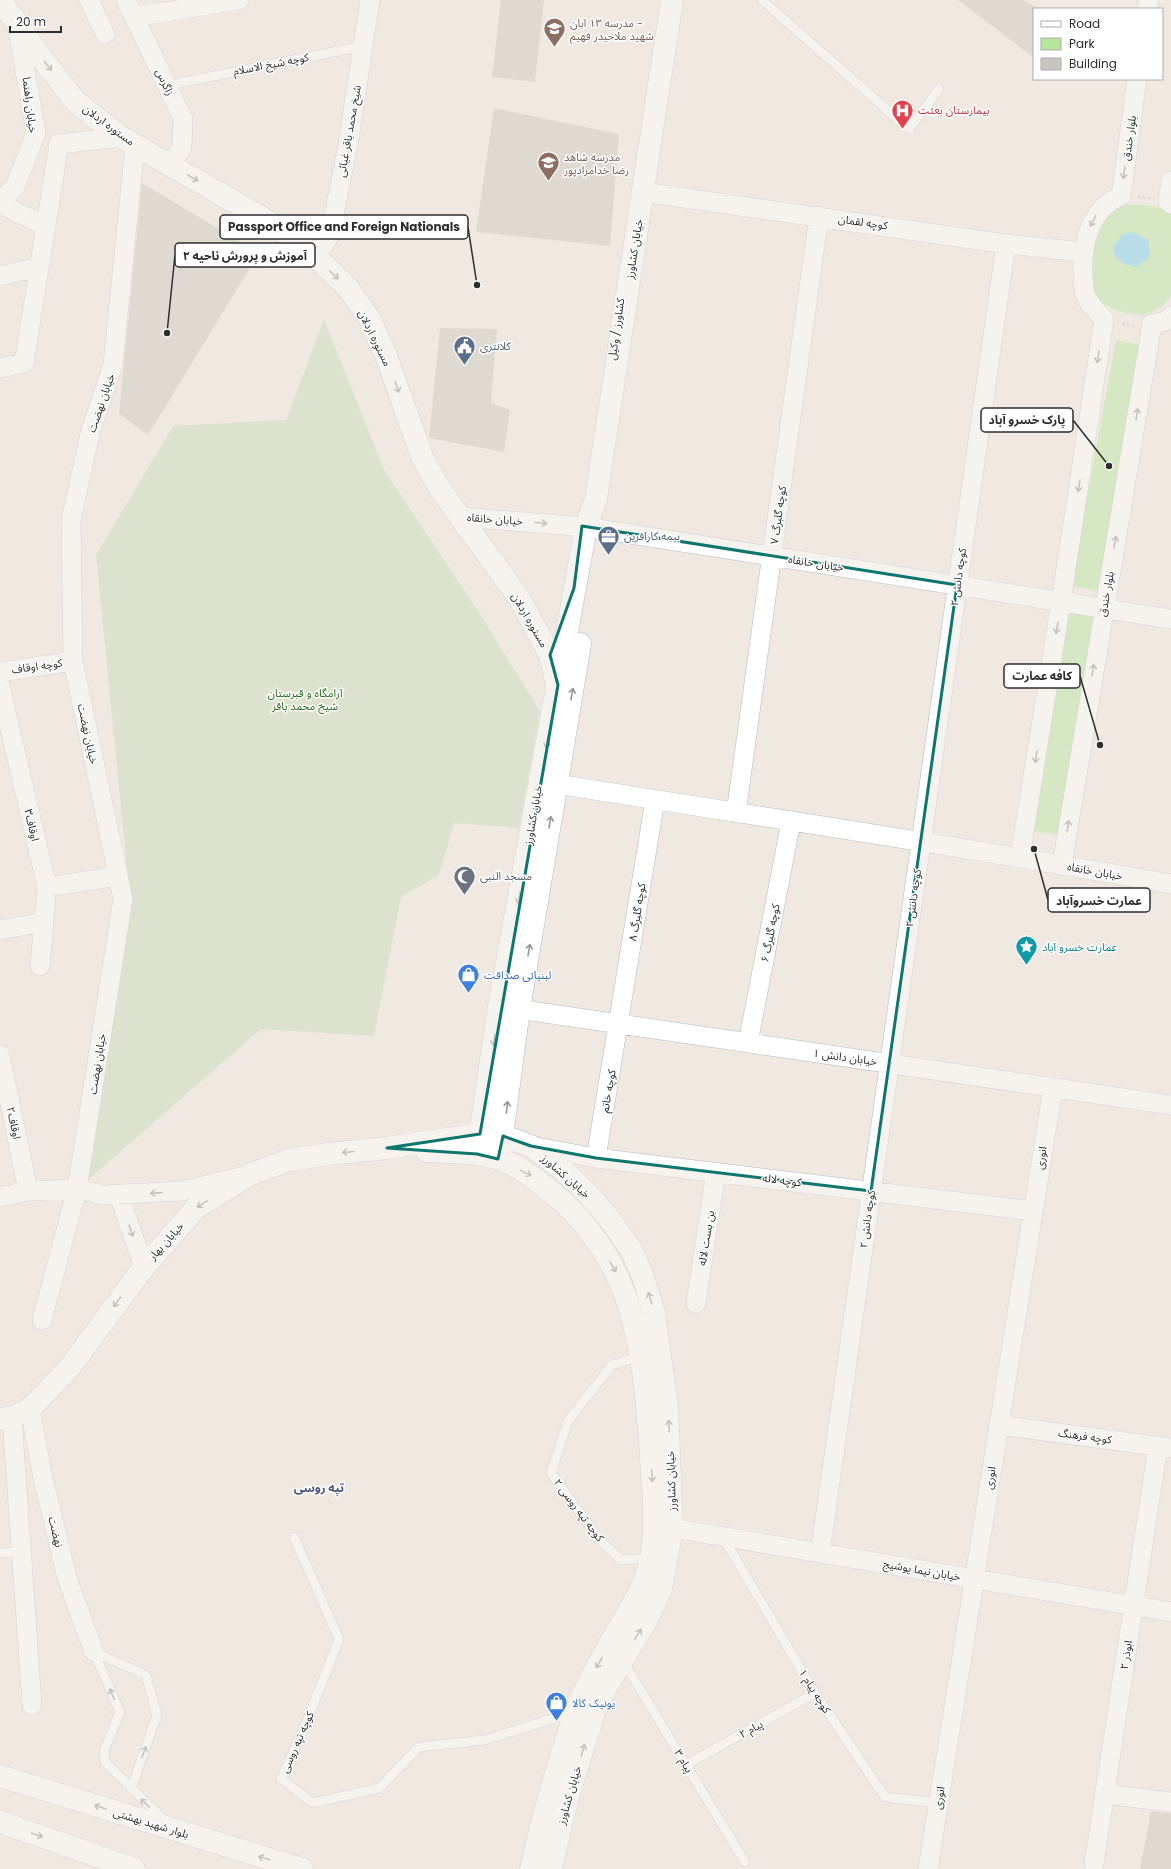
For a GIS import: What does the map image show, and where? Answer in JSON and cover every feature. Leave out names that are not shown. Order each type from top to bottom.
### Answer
[{"type":"street","name":"مستوره اردلان","points":[[0,0],[76,102],[128,141],[273,224],[315,256],[347,287],[368,318],[385,353],[423,459],[440,489],[519,598],[550,654],[558,685]]},
{"type":"street","points":[[89,0],[105,34]]},
{"type":"street","points":[[130,8],[239,0]]},
{"type":"street","name":"شیخ محمد باقر غیاثی","points":[[315,256],[330,236],[348,145],[370,0]]},
{"type":"street","name":"کشاورز / وکیل","points":[[550,654],[574,588],[589,527],[612,358],[665,0]]},
{"type":"street","name":"خیابان کشاورز","points":[[498,1159],[503,1136],[509,1008],[558,685],[596,498],[672,0]]},
{"type":"street","name":"زاگرس","points":[[130,8],[182,119],[182,147],[171,165]]},
{"type":"street","name":"خیابان راهنما","points":[[0,201],[15,187],[36,133],[17,24]]},
{"type":"street","name":"بلوار خندق","points":[[1121,196],[1137,80]]},
{"type":"street","points":[[0,368],[24,363],[59,144],[128,141]]},
{"type":"street","name":"خیابان نهضت","points":[[42,1320],[77,1189],[123,899],[73,661],[71,520],[91,429],[114,365],[128,141]]},
{"type":"street","points":[[1169,202],[1171,181]]},
{"type":"street","name":"کوچه لقمان","points":[[643,192],[1006,244],[1083,252]]},
{"type":"street","points":[[1020,857],[1104,319],[1087,300],[1083,282],[1083,252],[1089,229],[1098,212],[1110,200],[1121,196]]},
{"type":"street","points":[[0,204],[46,226]]},
{"type":"street","name":"کوچه گلبرگ ۷","points":[[736,814],[819,216]]},
{"type":"street","name":"کوچه دانش ۲","points":[[820,1553],[1006,244]]},
{"type":"street","points":[[0,276],[39,267]]},
{"type":"street","points":[[1152,324],[1166,321],[1171,316]]},
{"type":"street","name":"بلوار خندق","points":[[1062,864],[1152,324]]},
{"type":"street","name":"خیابان خانقاه","points":[[460,517],[589,527],[1171,619]]},
{"type":"street","name":"خیابان کشاورز","points":[[478,1144],[557,784],[589,527]]},
{"type":"street","name":"کوچه اوقاف","points":[[0,672],[73,661]]},
{"type":"street","name":"اوقاف۳","points":[[0,686],[47,887],[40,966]]},
{"type":"street","name":"خیابان خانقاه","points":[[557,784],[736,814],[1020,857],[1171,884]]},
{"type":"street","name":"کوچه گلبرگ ۸","points":[[619,1024],[655,800]]},
{"type":"street","name":"کوچه گلبرگ ۶","points":[[748,1043],[791,822]]},
{"type":"street","points":[[47,887],[118,876]]},
{"type":"street","points":[[0,930],[44,922]]},
{"type":"street","name":"خیابان دانش ۱","points":[[509,1008],[1171,1105]]},
{"type":"street","name":"کوچه خاتم","points":[[596,1158],[619,1024]]},
{"type":"street","name":"اوقاف۲","points":[[0,1055],[28,1190]]},
{"type":"street","name":"انوری","points":[[928,1869],[1053,1088]]},
{"type":"street","name":"خیابان کشاورز","points":[[478,1144],[503,1136],[531,1146],[562,1170],[586,1192],[608,1217],[631,1249],[643,1277],[654,1312],[667,1405],[661,1589],[647,1619],[597,1703],[567,1800],[551,1869]]},
{"type":"street","name":"خیابان کشاورز","points":[[478,1144],[498,1159],[533,1176],[570,1207],[597,1240],[619,1276],[634,1321],[641,1356],[648,1421],[663,1528],[650,1558],[640,1590],[596,1667],[576,1711],[539,1832],[531,1869]]},
{"type":"street","name":"خیابان بهار","points":[[14,1415],[70,1366],[144,1267],[196,1208],[249,1175],[289,1160],[329,1154],[387,1148],[478,1144]]},
{"type":"street","name":"کوچه لاله","points":[[531,1146],[596,1158],[1033,1210]]},
{"type":"street","name":"بن بست لاله","points":[[696,1303],[716,1172]]},
{"type":"street","points":[[0,1197],[28,1190],[77,1189],[103,1195],[182,1191],[249,1175]]},
{"type":"street","points":[[119,1195],[144,1267]]},
{"type":"street","points":[[14,1415],[21,1552],[32,1705]]},
{"type":"street","name":"نهضت","points":[[14,1415],[43,1478],[67,1578],[94,1652]]},
{"type":"street","name":"کوچه فرهنگ","points":[[999,1424],[1164,1447]]},
{"type":"street","name":"ابوذر ۲","points":[[1094,1864],[1133,1606],[1164,1447]]},
{"type":"street","name":"خیابان نیما یوشیج","points":[[663,1528],[722,1536],[1171,1612]]},
{"type":"street","points":[[0,1762],[44,1789]]},
{"type":"street","name":"بلوار شهید بهشتی","points":[[0,1776],[302,1869]]},
{"type":"street","points":[[1104,1794],[1171,1802]]},
{"type":"street","points":[[0,1822],[134,1869]]},
{"type":"lane","points":[[762,0],[908,129],[939,89]]},
{"type":"lane","name":"کوچه شیخ الاسلام","points":[[179,83],[363,46]]},
{"type":"lane","name":"کوچه تپه روسی ۲","points":[[641,1356],[612,1364],[568,1420],[551,1473],[600,1539],[621,1560],[650,1558]]},
{"type":"lane","name":"کوچه پیام ۱","points":[[722,1536],[815,1693],[885,1797],[938,1803]]},
{"type":"lane","name":"کوچه تپه روسی","points":[[294,1537],[338,1639],[308,1721],[281,1779],[313,1803],[379,1788],[419,1747],[485,1740],[576,1711]]},
{"type":"lane","points":[[0,1553],[21,1552]]},
{"type":"lane","points":[[94,1652],[146,1675],[151,1691],[157,1715],[131,1789]]},
{"type":"lane","points":[[94,1652],[120,1712],[104,1751],[106,1762],[173,1830]]},
{"type":"lane","name":"پیام ۳","points":[[622,1660],[744,1862]]},
{"type":"lane","name":"پیام ۲","points":[[686,1765],[815,1693]]},
{"type":"path","points":[[1121,196],[1169,202]]},
{"type":"path","points":[[1104,319],[1129,326],[1152,324]]},
{"type":"highlighted area","points":[[582,526],[957,585],[871,1191],[596,1158],[531,1146],[503,1136],[498,1159],[477,1154],[387,1148],[480,1134],[558,685],[550,655],[574,588]]},
{"type":"green space","points":[[1118,205],[1153,206],[1166,210],[1171,214],[1171,295],[1161,306],[1147,314],[1142,315],[1122,312],[1103,303],[1094,290],[1091,280],[1090,258],[1095,236],[1105,217]]},
{"type":"green space","name":"آرامگاه و قبرستان شیخ محمد باقر","points":[[324,319],[384,470],[478,611],[540,711],[519,828],[454,823],[439,875],[401,897],[374,1036],[261,1029],[87,1181],[130,899],[96,555],[173,426],[286,420]]},
{"type":"green space","points":[[1116,340],[1147,346],[1103,592],[1071,586]]},
{"type":"green space","points":[[1065,612],[1098,618],[1060,835],[1027,830]]},
{"type":"water","points":[[1133,232],[1148,240],[1150,257],[1136,267],[1127,265],[1117,259],[1113,247],[1122,235]]},
{"type":"building","points":[[501,0],[544,0],[535,82],[492,77]]},
{"type":"building","points":[[958,0],[1023,0],[1034,6],[1033,57]]},
{"type":"building","name":"مدرسه شاهد رضا خدامرادپور","points":[[494,108],[619,134],[610,246],[476,232]]},
{"type":"building","points":[[142,183],[259,253],[148,435],[119,414]]},
{"type":"building","name":"کلانتری","points":[[440,328],[497,329],[491,403],[510,410],[504,452],[429,438]]},
{"type":"building","points":[[1151,1811],[1171,1813],[1171,1869],[1140,1869]]},
{"type":"place","name":"مدرسه ۱۳ آبان - شهید ملاحیدر فهیم","points":[[554,48]]},
{"type":"place","name":"بیمارستان بعثت","points":[[902,130]]},
{"type":"place","name":"مدرسه شاهد رضا خدامرادپور","points":[[549,182]]},
{"type":"place","name":"Passport Office and Foreign Nationals","points":[[477,285]]},
{"type":"place","name":"آموزش و پرورش ناحیه ۲","points":[[167,333]]},
{"type":"place","name":"کلانتری","points":[[465,366]]},
{"type":"place","name":"پارک خسرو آباد","points":[[1109,466]]},
{"type":"place","name":"بیمه کارآفرین","points":[[609,556]]},
{"type":"place","name":"کافه عمارت","points":[[1100,745]]},
{"type":"place","name":"عمارت خسروآباد","points":[[1034,849]]},
{"type":"place","name":"مسجد النبی","points":[[464,896]]},
{"type":"place","name":"عمارت خسرو آباد","points":[[1027,966]]},
{"type":"place","name":"لبنیاتی ‌صداقت","points":[[469,994]]},
{"type":"place","name":"یونیک کالا","points":[[556,1722]]},
{"type":"district","name":"تپه روسی","points":[[319,1488]]}]
